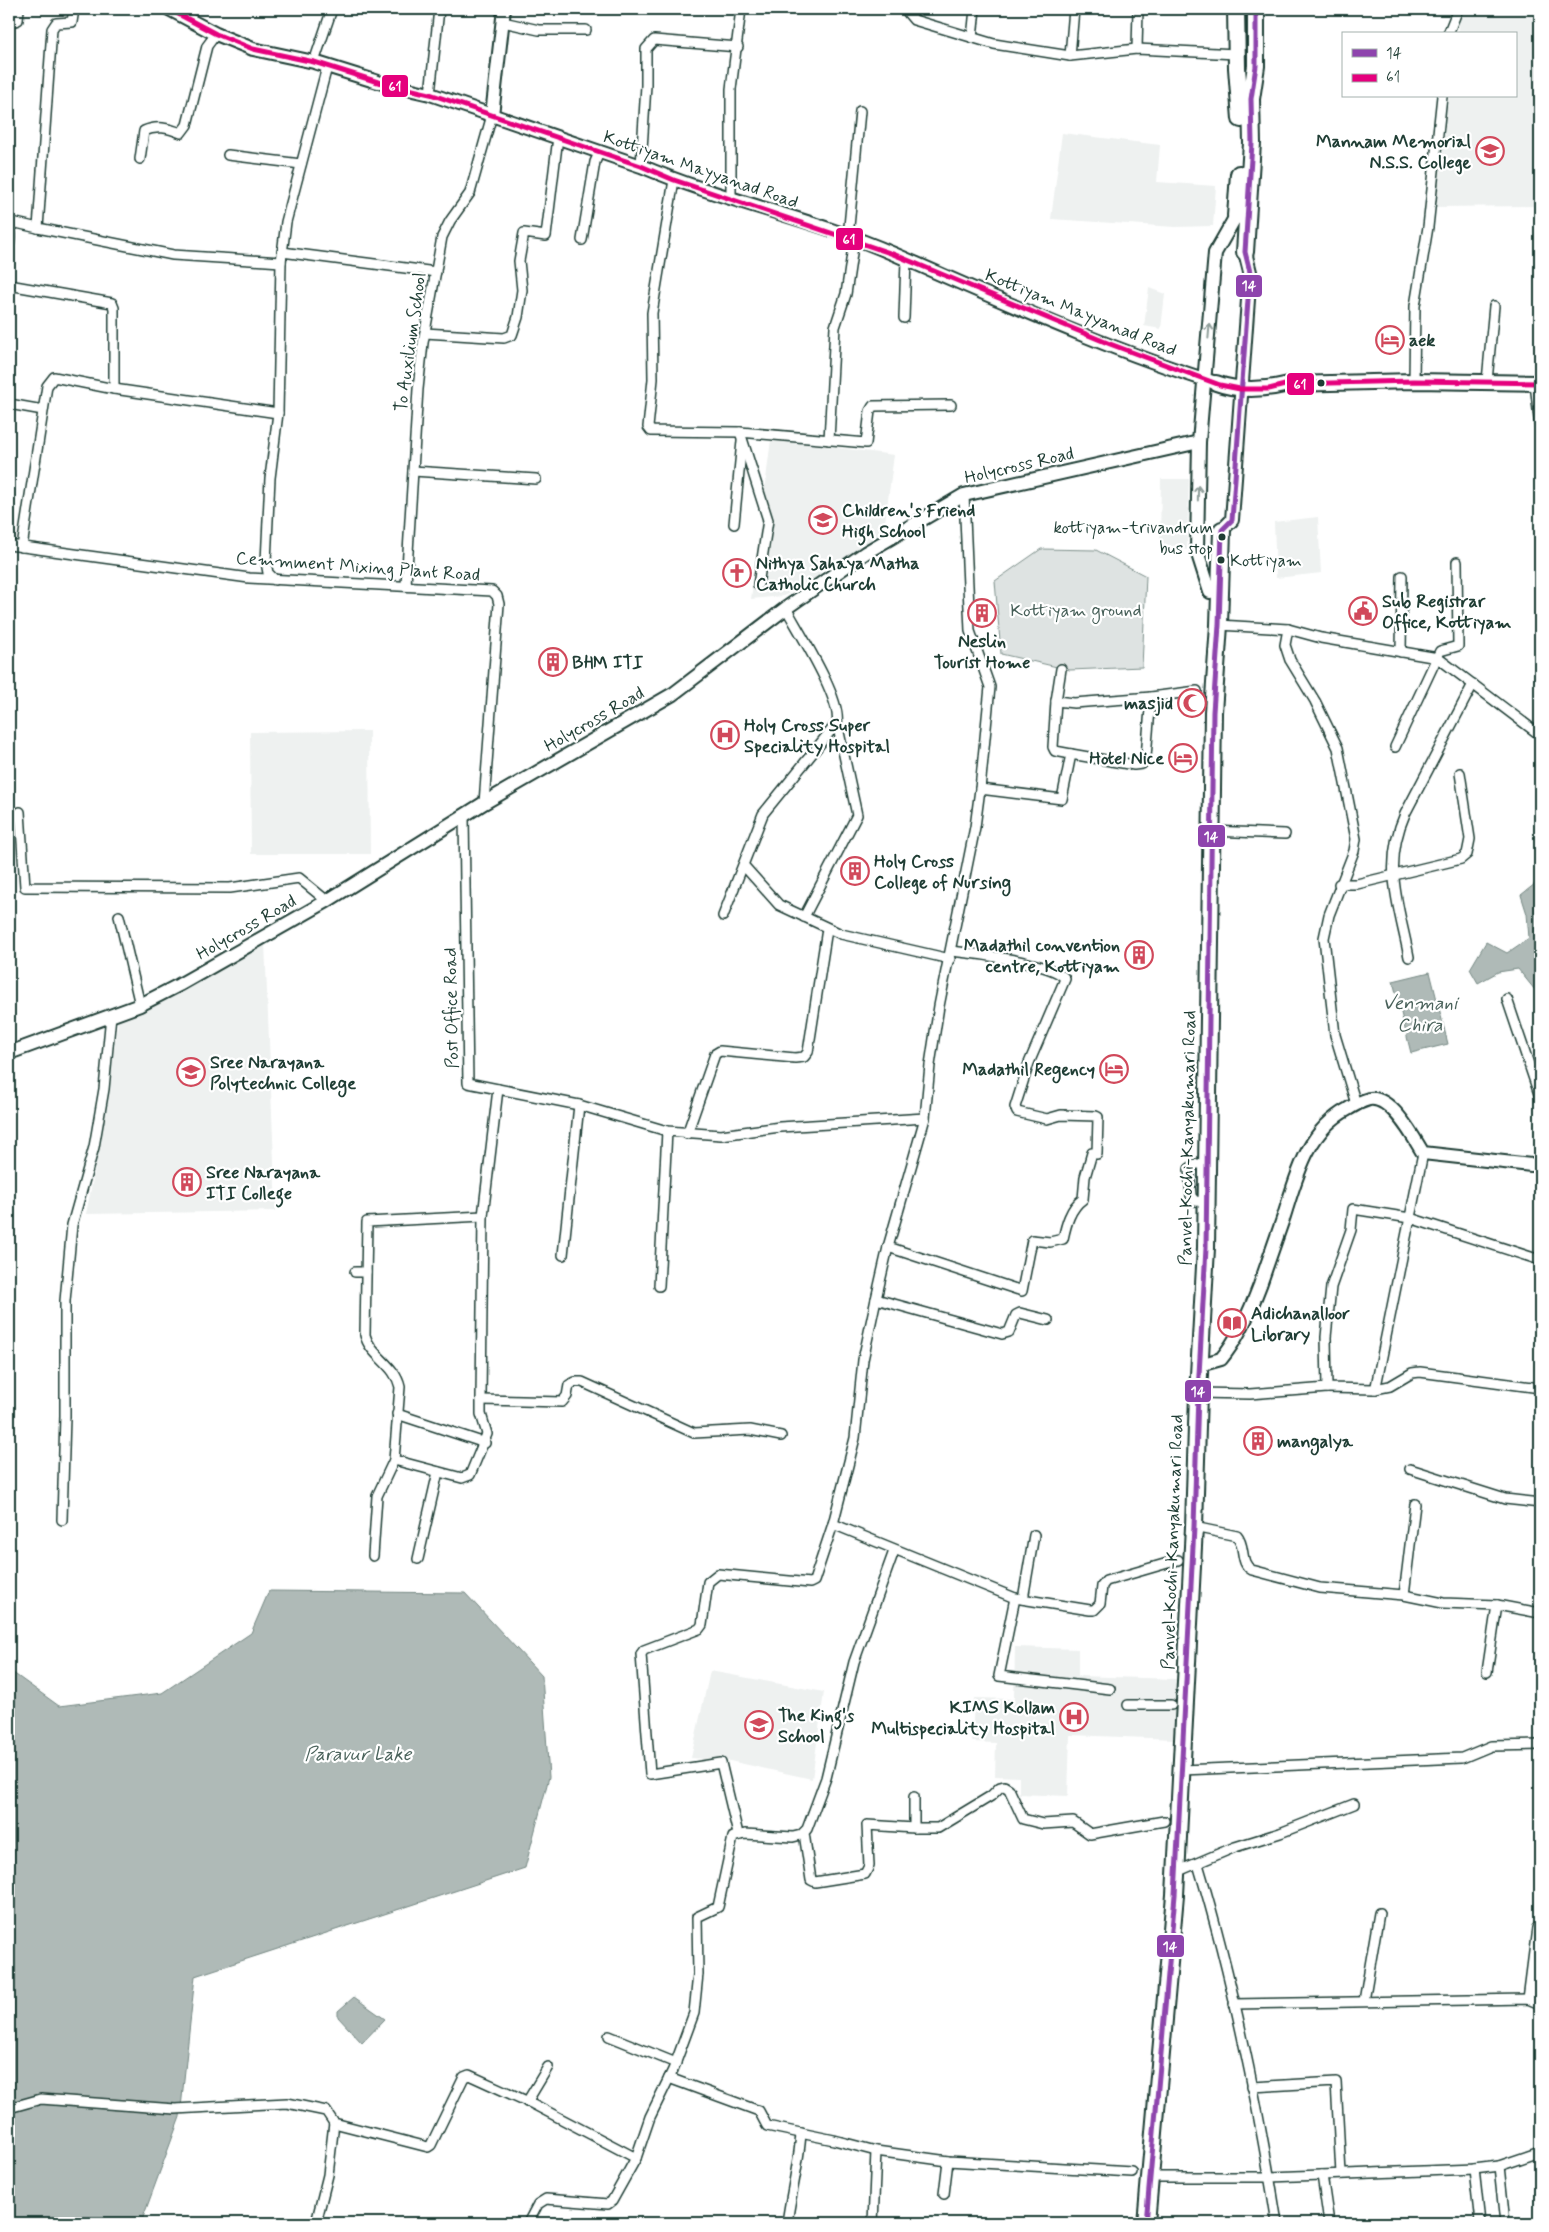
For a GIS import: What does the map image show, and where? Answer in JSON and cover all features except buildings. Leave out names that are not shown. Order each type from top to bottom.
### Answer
[{"type":"highway","points":[[1236,9],[1236,54],[1246,100],[1252,143],[1245,252]]},
{"type":"highway","points":[[1242,9],[1246,100]]},
{"type":"highway","points":[[1236,216],[1246,100],[1251,9]]},
{"type":"highway","points":[[1246,100],[1256,66],[1256,9]]},
{"type":"highway","points":[[1213,712],[1219,625],[1222,530]]},
{"type":"highway","points":[[1210,592],[1208,662],[1213,712]]},
{"type":"highway","name":"Panvel-Kochi-Kanyakumari Road","points":[[1146,2223],[1176,1872],[1194,1527],[1207,1202],[1213,712]]},
{"type":"main road","name":"Kottiyam Mayyanad Road","points":[[169,9],[216,34],[253,49],[314,62],[378,82],[430,94],[558,137],[674,180],[851,238],[1110,344],[1210,381]]},
{"type":"main road","points":[[492,115],[503,12]]},
{"type":"main road","points":[[1210,592],[1197,551],[1199,442],[1210,381],[1215,253],[1236,216]]},
{"type":"main road","points":[[1222,530],[1232,520],[1240,385],[1250,272],[1245,252]]},
{"type":"main road","points":[[1210,381],[1269,388],[1289,384],[1414,381],[1537,383]]},
{"type":"main road","name":"Holycross Road","points":[[9,1053],[140,1005],[186,981],[326,901],[484,803],[673,694],[786,608],[865,553],[964,495],[1199,442]]},
{"type":"main road","points":[[1200,1365],[1221,1359],[1237,1333],[1260,1286],[1299,1166],[1311,1144],[1330,1120],[1356,1104],[1370,1099],[1384,1104],[1408,1128],[1423,1153],[1531,1165],[1540,1162]]},
{"type":"street","points":[[9,23],[18,20],[19,9]]},
{"type":"street","points":[[38,228],[52,29],[56,23],[72,22],[74,9]]},
{"type":"street","points":[[314,62],[332,9]]},
{"type":"street","points":[[430,94],[439,9]]},
{"type":"street","points":[[731,198],[731,89],[738,47],[741,9]]},
{"type":"street","points":[[909,9],[908,13],[914,20],[972,38],[994,44],[1070,56],[1137,49],[1236,54]]},
{"type":"street","points":[[972,38],[975,9]]},
{"type":"street","points":[[1070,56],[1074,9]]},
{"type":"street","points":[[1137,49],[1138,9]]},
{"type":"street","points":[[1449,32],[1458,9]]},
{"type":"street","points":[[503,12],[538,30],[586,30]]},
{"type":"street","points":[[140,159],[144,131],[152,127],[169,128],[181,133],[187,125],[207,46],[216,34]]},
{"type":"street","points":[[640,166],[646,85],[646,49],[649,43],[654,40],[738,47]]},
{"type":"street","points":[[275,580],[268,573],[266,562],[270,478],[278,413],[282,257],[286,222],[327,67]]},
{"type":"street","points":[[1414,381],[1415,306],[1428,227],[1442,98]]},
{"type":"street","points":[[829,440],[835,326],[846,294],[860,111]]},
{"type":"street","name":"To Auxilium School","points":[[406,585],[418,389],[442,238],[450,221],[470,193],[492,115]]},
{"type":"street","points":[[426,333],[504,338],[512,335],[522,290],[519,261],[524,233],[546,236],[558,137]]},
{"type":"street","points":[[582,240],[595,162],[599,153]]},
{"type":"street","points":[[228,155],[301,164]]},
{"type":"street","points":[[674,180],[652,314],[653,380],[648,427],[651,432],[742,435],[866,443],[870,411],[873,406],[951,405]]},
{"type":"street","points":[[9,246],[12,222],[173,255],[282,257],[436,272]]},
{"type":"street","points":[[904,318],[906,260]]},
{"type":"street","points":[[9,285],[112,303],[114,389]]},
{"type":"street","points":[[1487,381],[1494,306]]},
{"type":"street","points":[[22,547],[47,386],[54,377],[114,389],[278,413]]},
{"type":"street","points":[[1537,383],[1540,428]]},
{"type":"street","points":[[9,404],[43,410]]},
{"type":"street","points":[[734,524],[742,435]]},
{"type":"street","points":[[742,435],[768,520],[758,585]]},
{"type":"street","points":[[413,471],[536,479]]},
{"type":"street","points":[[738,1834],[721,1762],[650,1774],[641,1654],[644,1650],[699,1629],[702,1625],[708,1582],[718,1574],[810,1583],[814,1581],[833,1524],[855,1438],[863,1360],[876,1298],[888,1247],[925,1118],[930,1065],[980,789],[990,687],[970,631],[964,495]]},
{"type":"street","name":"Cemmment Mixing Plant Road","points":[[9,545],[275,580],[406,585],[492,591],[497,596],[499,604],[484,803]]},
{"type":"street","points":[[1395,747],[1441,650],[1456,648],[1458,644],[1457,562]]},
{"type":"street","points":[[1402,576],[1402,652]]},
{"type":"street","points":[[786,608],[838,708],[837,723],[857,815],[804,917]]},
{"type":"street","points":[[1219,625],[1288,629],[1321,638],[1438,658],[1540,733]]},
{"type":"street","points":[[1288,629],[1285,644],[1290,660],[1315,701],[1338,748],[1356,839],[1354,851],[1339,884],[1324,938],[1335,1035],[1356,1104]]},
{"type":"street","points":[[1061,669],[1056,701],[1053,748],[1055,751],[1134,765],[1142,764],[1146,757],[1151,697]]},
{"type":"street","points":[[1409,957],[1403,925],[1396,905],[1394,873],[1396,836],[1473,684]]},
{"type":"street","points":[[1056,701],[1074,703],[1151,697],[1197,691]]},
{"type":"street","points":[[723,916],[763,814],[837,723]]},
{"type":"street","points":[[980,789],[1062,799],[1071,754]]},
{"type":"street","points":[[1339,884],[1357,884],[1394,873],[1461,859],[1467,854],[1470,839],[1460,773]]},
{"type":"street","points":[[20,812],[25,887],[230,888],[299,878],[326,901]]},
{"type":"street","name":"Post Office Road","points":[[464,817],[468,1083],[579,1105],[667,1131],[687,1134],[721,1135],[780,1128],[925,1118]]},
{"type":"street","points":[[1212,831],[1285,834]]},
{"type":"street","points":[[744,866],[779,905],[841,934],[950,955],[996,957],[1041,966],[1063,974],[1065,979],[1029,1064],[1015,1107],[1018,1112],[1047,1120],[1062,1115],[1096,1116],[1098,1123],[1097,1154],[1092,1153],[1083,1199],[1077,1204],[1067,1223],[1063,1239],[1050,1242],[1032,1240],[1022,1291],[888,1247]]},
{"type":"street","points":[[118,916],[140,1005]]},
{"type":"street","points":[[687,1134],[715,1054],[720,1051],[795,1058],[804,1057],[808,1052],[827,929]]},
{"type":"street","points":[[1507,999],[1536,1073],[1540,1097]]},
{"type":"street","points":[[62,1520],[66,1416],[65,1301],[72,1225],[94,1147],[104,1089],[111,1015]]},
{"type":"street","points":[[394,1460],[462,1478],[469,1476],[488,1434],[481,1414],[483,1216],[498,1089]]},
{"type":"street","points":[[563,1255],[579,1105]]},
{"type":"street","points":[[659,1286],[667,1131]]},
{"type":"street","points":[[1375,1389],[1423,1153]]},
{"type":"street","points":[[1327,1388],[1326,1337],[1331,1287],[1351,1230],[1353,1208],[1410,1218],[1540,1260]]},
{"type":"street","points":[[373,1556],[376,1496],[394,1460],[400,1386],[398,1377],[392,1368],[368,1344],[365,1335],[367,1222],[483,1216]]},
{"type":"street","points":[[354,1272],[366,1272]]},
{"type":"street","points":[[876,1298],[1002,1334],[1009,1332],[1016,1316],[1020,1313],[1048,1320]]},
{"type":"street","points":[[1198,1394],[1250,1394],[1327,1388],[1375,1389],[1390,1386],[1412,1373],[1420,1372],[1540,1388]]},
{"type":"street","points":[[481,1400],[562,1402],[567,1396],[569,1385],[575,1382],[582,1382],[694,1433],[750,1430],[781,1436]]},
{"type":"street","points":[[397,1414],[484,1443]]},
{"type":"street","points":[[1410,1469],[1505,1499],[1540,1503]]},
{"type":"street","points":[[418,1559],[438,1472]]},
{"type":"street","points":[[1404,1595],[1415,1504]]},
{"type":"street","points":[[833,1524],[894,1551],[1019,1599],[1094,1610],[1100,1604],[1102,1586],[1106,1581],[1178,1560]]},
{"type":"street","points":[[1194,1527],[1237,1536],[1241,1543],[1245,1564],[1252,1570],[1320,1588],[1404,1595],[1443,1603],[1497,1605],[1540,1613]]},
{"type":"street","points":[[1034,1535],[999,1676],[1110,1689]]},
{"type":"street","points":[[894,1551],[854,1662],[826,1778],[804,1833],[809,1876],[816,1882],[865,1874],[869,1866],[867,1825],[938,1828],[1004,1786],[1009,1789],[1023,1819],[1043,1824],[1073,1822],[1090,1834],[1164,1821]]},
{"type":"street","points":[[1486,1672],[1497,1605]]},
{"type":"street","points":[[1128,1705],[1171,1705]]},
{"type":"street","points":[[1182,1770],[1462,1758],[1492,1746],[1540,1745]]},
{"type":"street","points":[[914,1797],[914,1828]]},
{"type":"street","points":[[1176,1872],[1236,1847],[1280,1833],[1354,1804]]},
{"type":"street","points":[[738,1834],[793,1837],[804,1833]]},
{"type":"street","points":[[528,2223],[538,2204],[546,2199],[608,2204],[612,2201],[636,2158],[650,2117],[676,2063],[694,2014],[698,1974],[697,1917],[718,1907],[731,1842],[738,1834]]},
{"type":"street","points":[[1198,1864],[1234,2004],[1270,2177],[1277,2223]]},
{"type":"street","points":[[1364,2002],[1380,1913]]},
{"type":"street","points":[[1528,1999],[1537,1928]]},
{"type":"street","points":[[1234,2004],[1528,1999],[1540,2004]]},
{"type":"street","points":[[609,2036],[676,2063]]},
{"type":"street","points":[[527,2102],[548,2067]]},
{"type":"street","points":[[334,2123],[428,2147],[467,2075],[527,2102],[636,2158]]},
{"type":"street","points":[[669,2078],[759,2111],[767,2126],[876,2151],[948,2161],[1132,2172]]},
{"type":"street","points":[[1252,2087],[1336,2082],[1341,2174]]},
{"type":"street","points":[[9,2108],[41,2099],[175,2109],[287,2103],[326,2111],[334,2123],[328,2175],[316,2223]]},
{"type":"street","points":[[786,2223],[788,2206],[798,2167],[801,2133]]},
{"type":"street","points":[[873,2223],[876,2151]]},
{"type":"street","points":[[1150,2177],[1270,2177],[1474,2169],[1499,2166],[1540,2152]]},
{"type":"street","points":[[944,2194],[948,2161]]},
{"type":"street","points":[[1499,2166],[1505,2223]]},
{"type":"street","points":[[1474,2169],[1480,2223]]},
{"type":"street","points":[[1322,2175],[1330,2223]]},
{"type":"shaded area","name":"Mannam Memorial N.S.S. College","points":[[1461,9],[1540,9],[1540,206],[1432,207],[1449,98],[1516,98],[1516,32],[1458,32]]},
{"type":"shaded area","points":[[1062,133],[1160,145],[1157,182],[1216,186],[1213,226],[1175,227],[1051,219]]},
{"type":"shaded area","points":[[1149,288],[1165,294],[1161,329],[1144,326]]},
{"type":"shaded area","name":"Children's Friend High School","points":[[771,439],[894,455],[884,530],[814,583],[783,596],[751,599]]},
{"type":"shaded area","points":[[1161,479],[1189,479],[1187,550],[1160,543]]},
{"type":"shaded area","points":[[1318,517],[1321,573],[1276,578],[1274,522]]},
{"type":"shaded area","points":[[369,731],[370,854],[251,854],[250,732]]},
{"type":"shaded area","name":"Sree Narayana Polytechnic College","points":[[265,943],[276,1211],[86,1214],[104,1123],[118,1021]]},
{"type":"shaded area","name":"KIMS Kollam Multispeciality Hospital","points":[[1015,1647],[1078,1649],[1078,1676],[1176,1679],[1175,1739],[1070,1735],[1068,1796],[1019,1794],[1019,1777],[995,1776],[996,1743],[972,1742],[974,1698],[1014,1699]]},
{"type":"shaded area","name":"The King's School","points":[[710,1671],[824,1692],[812,1779],[730,1761],[691,1758]]},
{"type":"green space","name":"Kottiyam ground","points":[[1041,549],[1096,550],[1146,576],[1142,667],[1070,670],[1001,654],[995,581]]},
{"type":"water","points":[[1540,880],[1539,995],[1518,969],[1498,972],[1478,983],[1470,969],[1486,942],[1507,953],[1529,938],[1527,914],[1521,895]]},
{"type":"water","name":"Venmani Chira","points":[[1430,972],[1448,1044],[1411,1053],[1393,981]]},
{"type":"water","name":"Paravur Lake","points":[[269,1591],[465,1593],[542,1676],[549,1777],[525,1868],[195,1976],[180,2117],[141,2223],[9,2223],[9,1670],[59,1706],[162,1693],[251,1633]]},
{"type":"water","points":[[354,1997],[385,2019],[362,2043],[338,2017],[338,2011]]},
{"type":"transit line","name":"61","points":[[169,9],[216,34],[253,49],[314,62],[378,82],[430,94],[641,166],[674,180],[893,254],[1110,344],[1220,385],[1240,389],[1269,389],[1289,384],[1414,381],[1540,383]]},
{"type":"transit line","name":"14","points":[[1146,2223],[1175,1895],[1194,1527],[1198,1393],[1206,1248],[1213,712],[1219,625],[1222,530],[1232,520],[1250,272],[1245,252],[1252,143],[1251,99],[1256,66],[1256,9]]},
{"type":"place","name":"Mannam Memorial N.S.S. College","points":[[1490,151]]},
{"type":"place","name":"aek","points":[[1390,340]]},
{"type":"place","name":"Children's Friend High School","points":[[823,520]]},
{"type":"place","name":"kottiyam-trivandrum bus stop","points":[[1222,537]]},
{"type":"place","name":"Kottiyam","points":[[1221,560]]},
{"type":"place","name":"Nithya Sahaya Matha Catholic Church","points":[[737,573]]},
{"type":"place","name":"Sub Registrar Office, Kottiyam","points":[[1363,611]]},
{"type":"place","name":"Neslin Tourist Home","points":[[982,613]]},
{"type":"place","name":"BHM ITI","points":[[553,662]]},
{"type":"place","name":"masjid","points":[[1192,703]]},
{"type":"place","name":"Holy Cross Super Speciality Hospital","points":[[725,735]]},
{"type":"place","name":"Hotel Nice","points":[[1183,758]]},
{"type":"place","name":"Holy Cross College of Nursing","points":[[855,871]]},
{"type":"place","name":"Madathil convention centre, Kottiyam","points":[[1139,955]]},
{"type":"place","name":"Madathil Regency","points":[[1114,1069]]},
{"type":"place","name":"Sree Narayana Polytechnic College","points":[[191,1072]]},
{"type":"place","name":"Sree Narayana ITI College","points":[[187,1182]]},
{"type":"place","name":"Adichanalloor Library","points":[[1232,1323]]},
{"type":"place","name":"mangalya","points":[[1258,1441]]},
{"type":"place","name":"KIMS Kollam Multispeciality Hospital","points":[[1074,1717]]},
{"type":"place","name":"The King's School","points":[[759,1725]]}]
